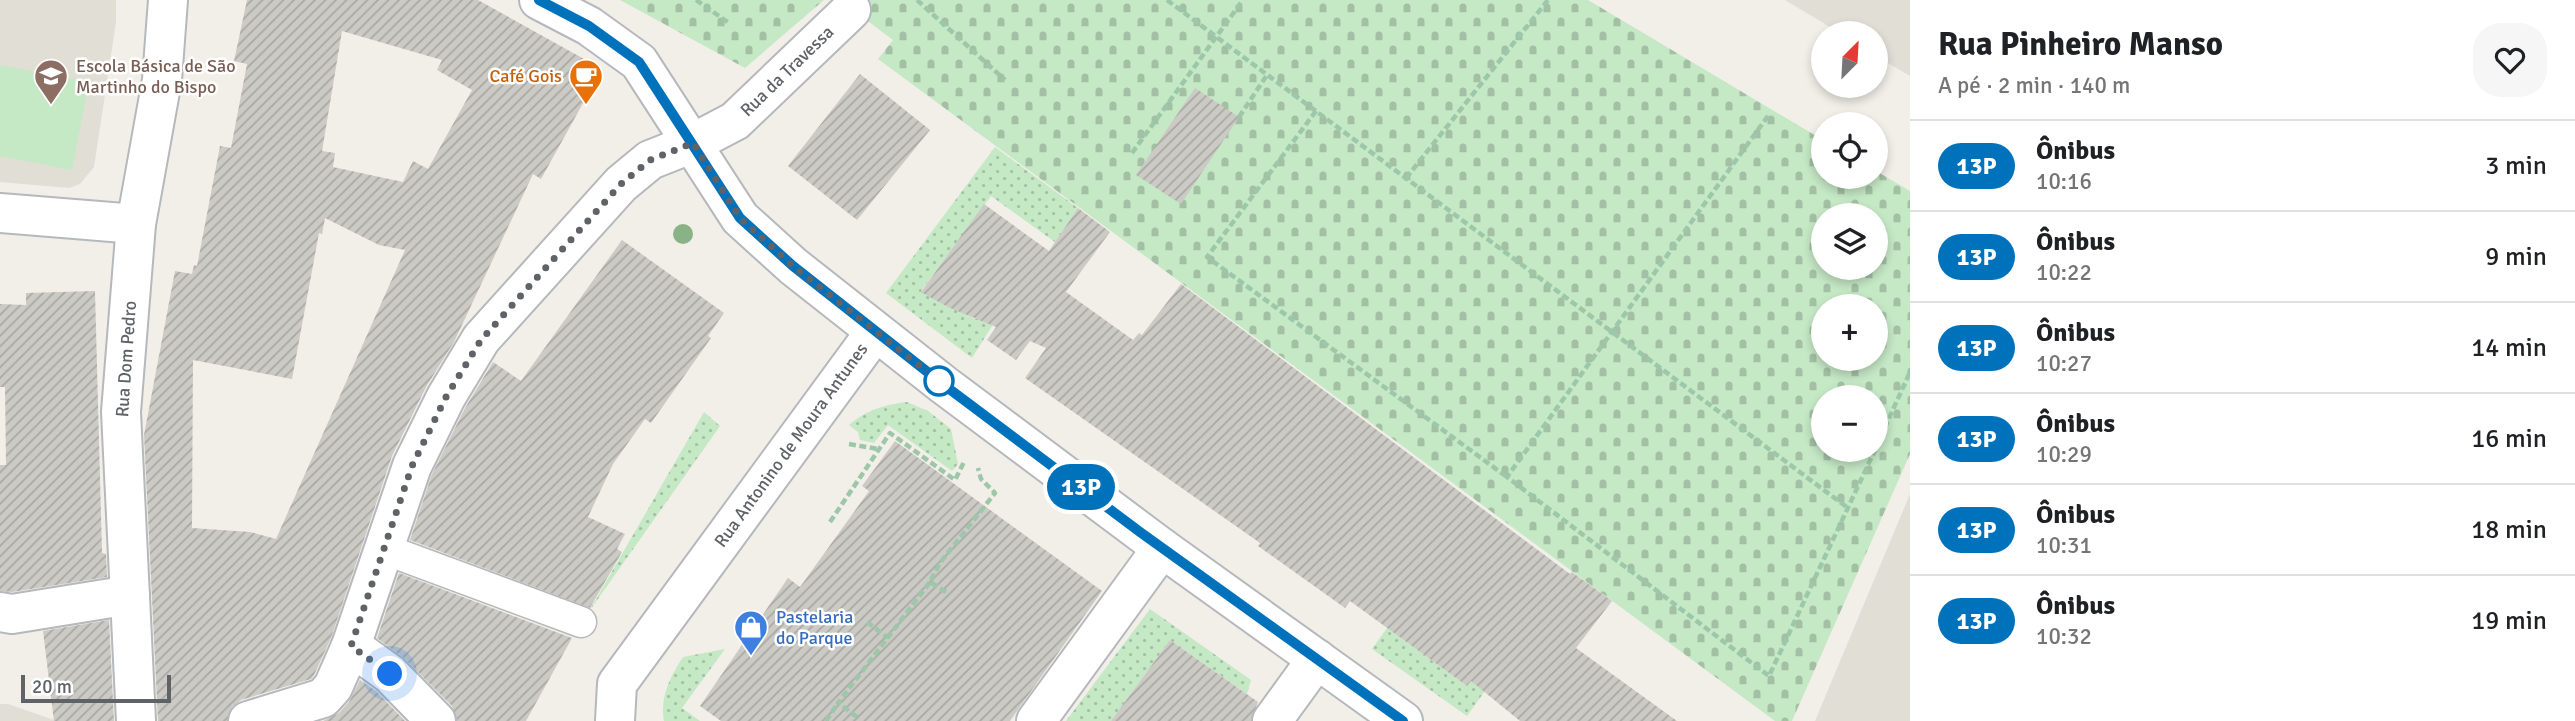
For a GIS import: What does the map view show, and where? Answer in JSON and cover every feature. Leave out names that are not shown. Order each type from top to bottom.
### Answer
[{"type":"street","name":"Rua Dom Pedro","points":[[136,721],[121,412],[136,224],[162,80],[168,0]]},
{"type":"street","points":[[539,0],[589,26],[639,62],[740,218],[875,332]]},
{"type":"street","name":"Rua da Travessa","points":[[248,721],[323,698],[333,687],[351,646],[412,466],[446,397],[481,340],[621,184],[650,160],[693,143],[735,121],[851,10]]},
{"type":"street","points":[[0,213],[136,224]]},
{"type":"street","name":"Rua Antonino de Moura Antunes","points":[[615,721],[617,684],[875,332],[1162,548],[1403,721]]},
{"type":"street","points":[[1035,721],[1162,548]]},
{"type":"street","points":[[0,612],[12,614],[130,595]]},
{"type":"street","points":[[351,646],[390,674],[436,721]]},
{"type":"street","points":[[1272,721],[1317,659]]},
{"type":"lane","points":[[384,549],[581,622]]},
{"type":"path","points":[[696,0],[729,23]]},
{"type":"path","points":[[917,0],[1004,80]]},
{"type":"path","points":[[1167,0],[1848,508]]},
{"type":"path","points":[[1132,153],[1243,0]]},
{"type":"path","points":[[1406,178],[1548,0]]},
{"type":"path","points":[[1239,117],[1267,75]]},
{"type":"path","points":[[1316,111],[1207,257],[1507,477],[1769,676],[1869,462]]},
{"type":"path","points":[[1507,477],[1768,116]]},
{"type":"path","points":[[1888,420],[1910,372]]},
{"type":"path","points":[[830,522],[890,433],[955,480],[959,474]]},
{"type":"path","points":[[845,443],[878,449]]},
{"type":"path","points":[[826,721],[930,582],[940,563],[995,493],[981,479],[976,457]]},
{"type":"path","points":[[930,582],[946,592]]},
{"type":"path","points":[[867,622],[888,638]]},
{"type":"path","points":[[838,703],[857,717]]},
{"type":"shaded area","name":"Escola Básica de São Martinho do Bispo","points":[[0,0],[116,0],[116,22],[94,167],[80,184],[69,188],[0,182]]},
{"type":"shaded area","points":[[1785,0],[1910,0],[1910,76],[1888,63],[1888,21],[1820,21]]},
{"type":"shaded area","points":[[1910,494],[1910,721],[1815,721]]},
{"type":"shaded area","points":[[0,704],[8,704],[57,721],[0,721]]},
{"type":"green space","points":[[620,0],[824,0],[745,68]]},
{"type":"green space","points":[[840,0],[1588,0],[1811,133],[1811,189],[1888,189],[1888,178],[1910,191],[1910,454],[1792,721],[1775,721],[878,59],[893,40]]},
{"type":"green space","points":[[0,65],[89,82],[72,170],[0,156]]},
{"type":"green space","points":[[995,147],[1078,208],[1055,242],[991,196],[921,291],[975,319],[997,318],[972,358],[886,293]]},
{"type":"green space","points":[[907,402],[928,411],[951,429],[958,464],[952,471],[888,425],[874,443],[860,440],[858,432],[849,425],[876,409]]},
{"type":"green space","points":[[704,412],[720,426],[588,613]]},
{"type":"green space","points":[[1150,609],[1251,680],[1247,694],[1170,640],[1111,721],[1066,721]]},
{"type":"green space","points":[[1534,623],[1467,716],[1372,649],[1387,628],[1467,686],[1511,625]]},
{"type":"green space","points":[[725,649],[682,708],[700,721],[664,721],[663,704],[667,688],[683,657]]},
{"type":"building","points":[[247,0],[478,0],[602,69],[541,179],[533,174],[454,342],[426,387],[392,456],[331,638],[314,675],[311,679],[241,700],[232,707],[227,721],[158,721],[144,435],[175,271],[192,274],[194,265],[197,266],[220,146],[231,148],[247,64],[234,61]],"holes":[[[342,31],[442,60],[437,70],[472,90],[428,169],[413,161],[403,182],[333,167],[335,153],[322,151]],[[325,218],[379,245],[405,250],[276,539],[250,532],[192,528],[193,360],[292,379],[319,233],[322,234]]]},
{"type":"building","points":[[860,74],[930,130],[857,220],[788,166]]},
{"type":"building","points":[[1195,88],[1239,117],[1181,204],[1136,175]]},
{"type":"building","points":[[984,204],[1049,251],[1078,208],[1110,232],[1066,292],[1133,340],[1139,333],[1142,335],[1181,284],[1570,574],[1572,572],[1612,601],[1576,648],[1677,721],[1520,721],[1471,681],[1467,686],[1350,601],[1345,608],[1258,546],[1260,543],[1025,378],[1046,348],[1030,341],[1016,360],[987,340],[996,327],[948,307],[921,292]]},
{"type":"building","points":[[622,240],[724,313],[708,336],[711,338],[651,423],[645,419],[613,464],[588,517],[625,534],[617,549],[622,552],[590,608],[410,540],[432,474],[465,408],[493,362],[521,381]]},
{"type":"building","points":[[95,291],[102,553],[106,554],[107,577],[12,592],[0,591],[0,465],[6,465],[5,387],[0,387],[0,304],[26,305],[26,293]]},
{"type":"building","points":[[895,441],[1102,591],[1010,721],[721,721],[700,706],[788,578],[800,587],[869,491],[862,486]]},
{"type":"building","points":[[399,573],[572,638],[526,721],[457,721],[452,706],[405,659],[377,638]]},
{"type":"building","points":[[109,620],[114,721],[54,721],[43,631]]},
{"type":"building","points":[[1170,640],[1258,702],[1251,721],[1111,721]]},
{"type":"building","points":[[360,680],[376,691],[405,721],[323,721],[339,713],[349,702]]},
{"type":"bus line","name":"13P","points":[[539,0],[589,26],[639,62],[740,218],[793,266],[944,385],[1140,532],[1403,721]]},
{"type":"place","name":"Escola Básica de São Martinho do Bispo","points":[[51,106]]},
{"type":"place","name":"Café Gois","points":[[586,106]]},
{"type":"place","name":"Pastelaria do Parque","points":[[751,657]]},
{"type":"route","points":[[390,674],[351,646],[412,466],[446,397],[481,340],[621,184],[650,160],[693,143],[740,218],[793,266],[944,385],[939,381]]}]
